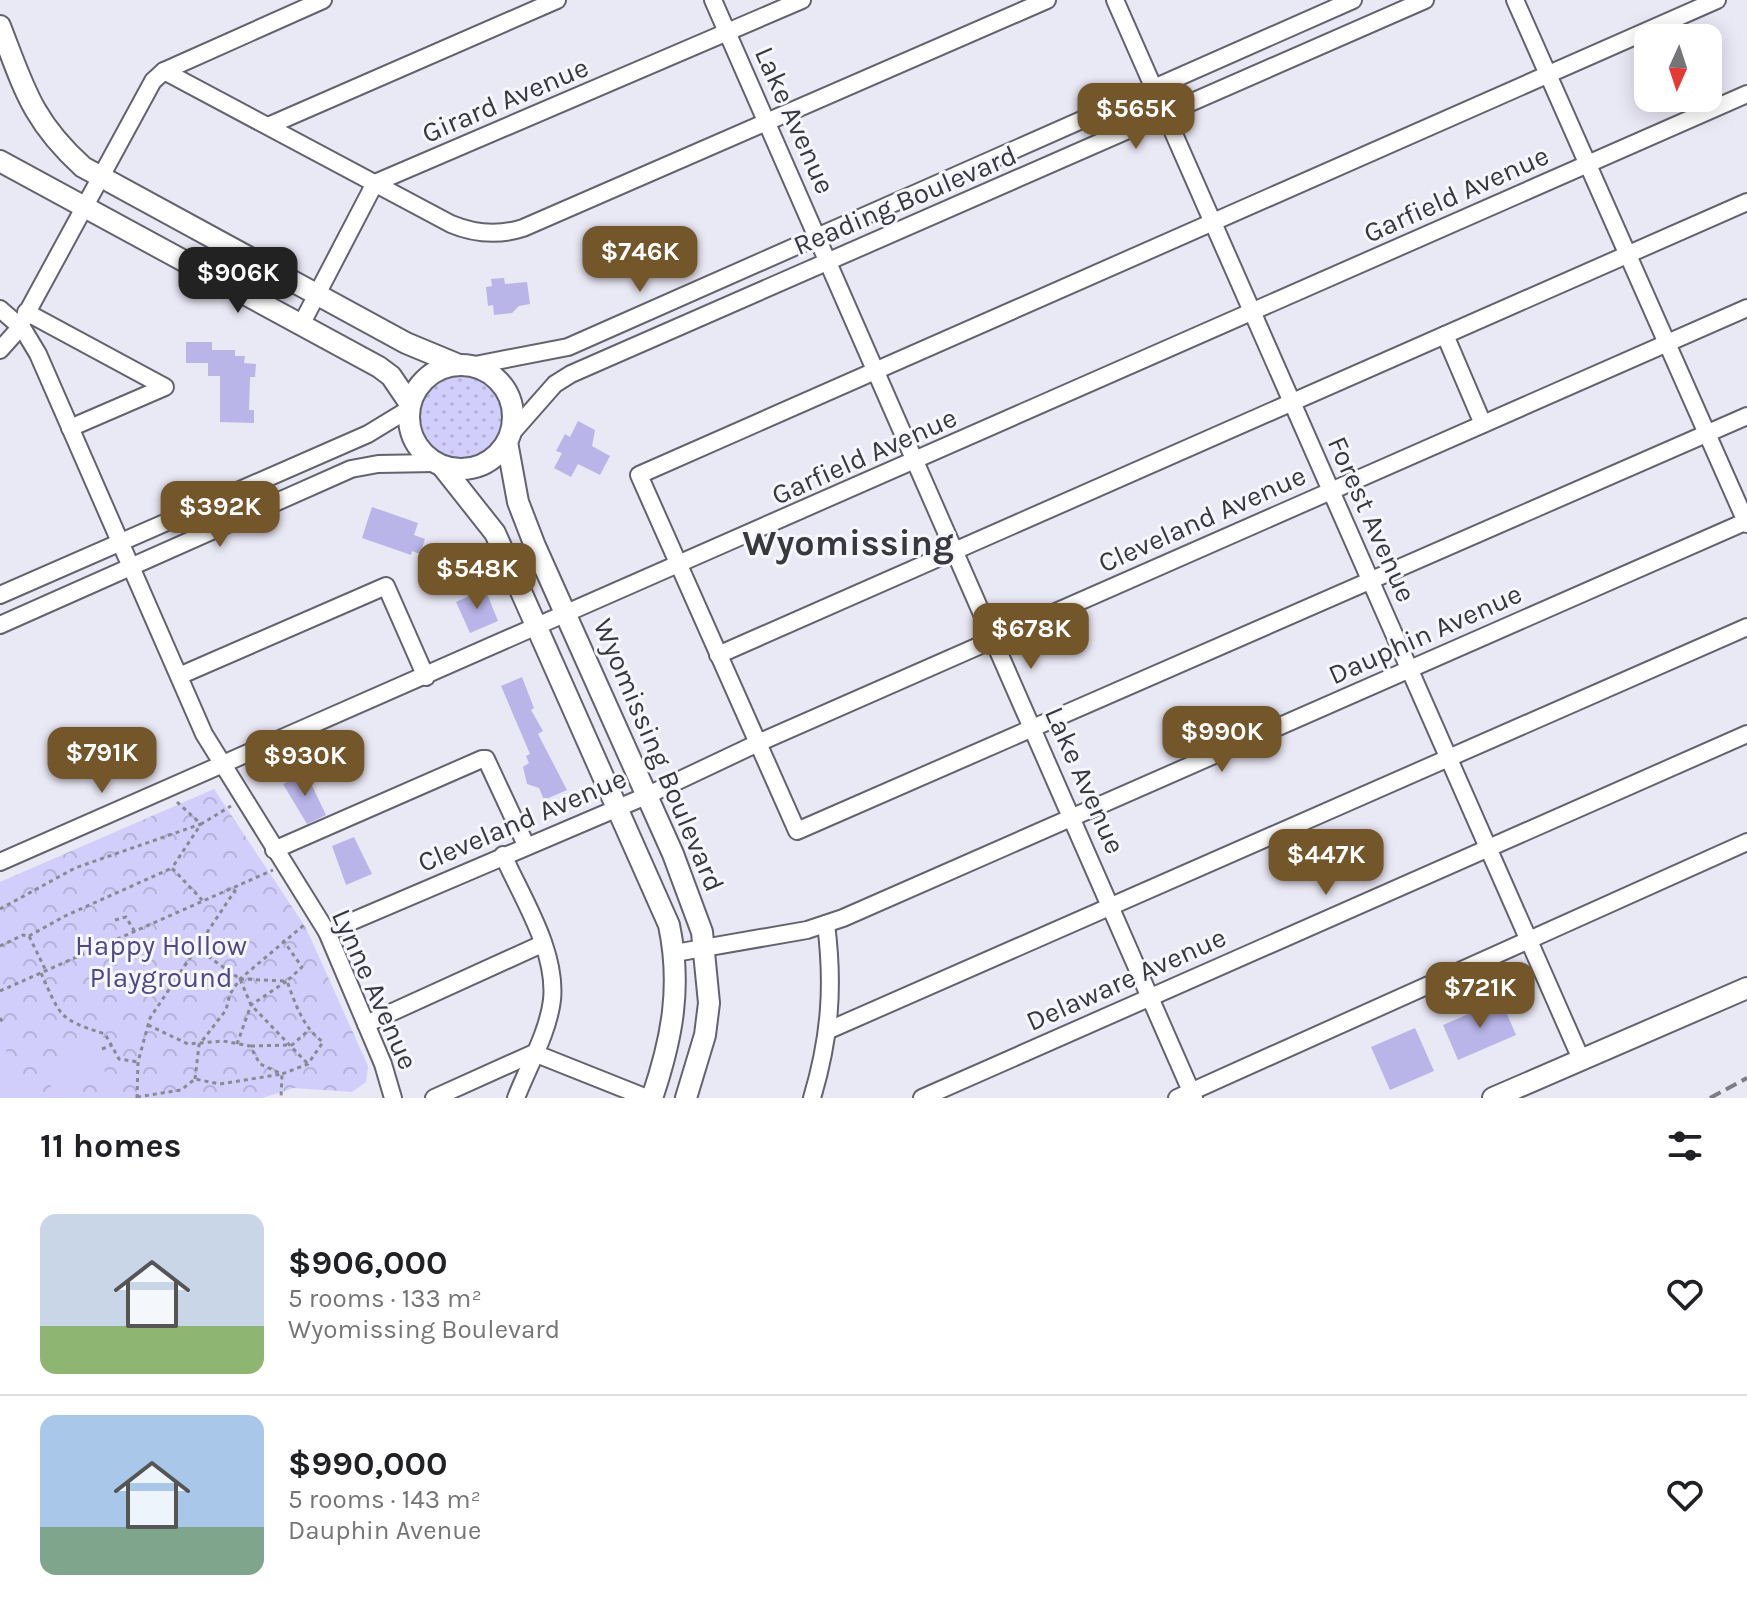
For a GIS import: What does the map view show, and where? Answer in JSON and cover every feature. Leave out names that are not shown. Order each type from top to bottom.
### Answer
[{"type":"main road","points":[[0,26],[31,108],[63,149],[100,177],[406,343],[465,365],[494,376],[506,390],[513,408],[509,438],[493,459],[464,470],[438,464],[415,443],[409,423],[410,407],[426,379],[445,367],[465,365]]},
{"type":"main road","points":[[0,161],[379,367],[395,382],[410,407]]},
{"type":"main road","name":"Wyomissing Boulevard","points":[[509,438],[518,502],[696,910],[704,948],[709,1003],[705,1035],[686,1098]]},
{"type":"main road","name":"Wyomissing Boulevard","points":[[438,464],[495,533],[669,925],[678,980],[672,1028],[650,1098]]},
{"type":"main road","points":[[1505,1096],[1581,1059],[1747,988]]},
{"type":"street","points":[[0,350],[23,319],[153,81],[164,71],[323,0]]},
{"type":"street","points":[[268,126],[557,0]]},
{"type":"street","name":"Lake Avenue","points":[[713,0],[1152,996],[1187,1096]]},
{"type":"street","name":"Girard Avenue","points":[[375,183],[802,0]]},
{"type":"street","points":[[164,71],[465,230],[512,231],[1047,0]]},
{"type":"street","name":"Forest Avenue","points":[[1115,0],[1581,1059]]},
{"type":"street","name":"Reading Boulevard","points":[[465,365],[568,347],[1353,0]]},
{"type":"street","name":"Reading Boulevard","points":[[509,438],[555,384],[571,374],[1425,0]]},
{"type":"street","points":[[1515,0],[1747,522]]},
{"type":"street","points":[[1717,0],[639,475],[797,831],[1747,416]]},
{"type":"street","name":"Garfield Avenue","points":[[0,862],[569,615],[1747,94]]},
{"type":"street","points":[[301,325],[375,183]]},
{"type":"street","points":[[718,655],[1747,202]]},
{"type":"street","name":"Cleveland Avenue","points":[[327,932],[646,796],[758,743],[1747,308]]},
{"type":"street","name":"Lynne Avenue","points":[[0,309],[23,319],[129,568],[221,766],[327,932],[393,1098]]},
{"type":"street","points":[[23,319],[165,387],[70,428]]},
{"type":"street","points":[[1445,335],[1483,424]]},
{"type":"street","points":[[0,595],[358,438],[410,407]]},
{"type":"street","points":[[0,625],[351,469],[378,464],[438,464]]},
{"type":"street","name":"Dauphin Avenue","points":[[675,953],[826,924],[1747,522]]},
{"type":"street","points":[[179,676],[386,586],[426,677]]},
{"type":"street","points":[[829,1030],[1747,627]]},
{"type":"street","name":"Delaware Avenue","points":[[922,1098],[1747,734]]},
{"type":"street","points":[[274,850],[482,759],[486,759],[494,772],[526,845]]},
{"type":"street","points":[[1187,1096],[1747,842]]},
{"type":"street","points":[[503,855],[551,971],[552,998],[516,1098]]},
{"type":"street","points":[[812,1098],[829,1030],[832,987],[826,924]]},
{"type":"street","points":[[366,1024],[542,944]]},
{"type":"street","points":[[434,1098],[534,1053],[650,1098]]},
{"type":"path","points":[[165,790],[201,824]]},
{"type":"path","points":[[0,909],[75,868],[201,824],[242,800]]},
{"type":"path","points":[[0,946],[23,935],[29,936],[65,916],[172,868],[201,824]]},
{"type":"path","points":[[0,991],[284,865]]},
{"type":"path","points":[[172,868],[203,901]]},
{"type":"path","points":[[239,885],[156,1005],[138,1062],[137,1098],[181,1090],[195,1079],[199,1045],[226,1010],[240,979],[283,940],[316,916]]},
{"type":"path","points":[[115,920],[126,917],[135,932]]},
{"type":"path","points":[[29,936],[60,1015],[68,1023],[105,1034],[119,1059],[138,1062]]},
{"type":"path","points":[[237,1044],[251,1005],[302,967],[283,940]]},
{"type":"path","points":[[195,947],[240,979],[251,1005],[308,1064]]},
{"type":"path","points":[[240,979],[287,981]]},
{"type":"path","points":[[195,1079],[220,1084],[282,1074],[308,1064],[323,1042],[309,1030],[287,981]]},
{"type":"path","points":[[0,1018],[4,1024]]},
{"type":"path","points":[[148,1025],[188,1044],[199,1045],[223,1041],[250,1046],[288,1045],[309,1030]]},
{"type":"path","points":[[102,1049],[120,1046]]},
{"type":"path","points":[[250,1046],[260,1064],[282,1074]]},
{"type":"path","points":[[281,1098],[282,1074]]},
{"type":"green space","points":[[462,376],[478,379],[492,388],[501,402],[504,418],[501,434],[492,448],[478,457],[462,460],[446,457],[432,448],[423,434],[420,418],[423,402],[432,388],[446,379]]},
{"type":"green space","name":"Happy Hollow Playground","points":[[214,789],[306,928],[368,1066],[366,1082],[352,1092],[294,1088],[262,1098],[0,1098],[0,882]]},
{"type":"green space","points":[[0,1038],[29,1098],[0,1098]]},
{"type":"green space","points":[[94,1046],[107,1076],[56,1098],[43,1068]]},
{"type":"building","points":[[504,278],[505,284],[527,282],[530,304],[519,306],[512,313],[494,315],[493,305],[488,306],[486,287],[492,286],[491,279]]},
{"type":"building","points":[[186,342],[212,342],[212,350],[235,350],[235,356],[245,356],[244,363],[256,364],[255,377],[250,377],[249,410],[254,410],[254,423],[220,422],[220,376],[208,376],[208,363],[186,363]]},
{"type":"building","points":[[578,421],[595,430],[592,446],[610,456],[600,475],[578,464],[571,477],[554,468],[562,453],[556,451],[565,434],[570,437]]},
{"type":"building","points":[[372,507],[418,523],[414,535],[425,539],[420,554],[412,551],[411,555],[362,538]]},
{"type":"building","points":[[485,589],[498,621],[470,633],[456,602]]},
{"type":"building","points":[[522,677],[534,708],[531,710],[543,731],[538,734],[567,790],[544,800],[539,788],[527,784],[523,767],[529,763],[526,756],[530,754],[501,686]]},
{"type":"building","points":[[306,773],[326,815],[307,824],[283,784]]},
{"type":"building","points":[[354,837],[372,874],[346,885],[332,846]]},
{"type":"building","points":[[1501,1000],[1516,1035],[1458,1060],[1443,1025]]},
{"type":"building","points":[[1415,1028],[1434,1071],[1390,1090],[1371,1047]]},
{"type":"railway","points":[[1710,1098],[1747,1078]]},
{"type":"district","name":"Wyomissing","points":[[848,543]]}]
